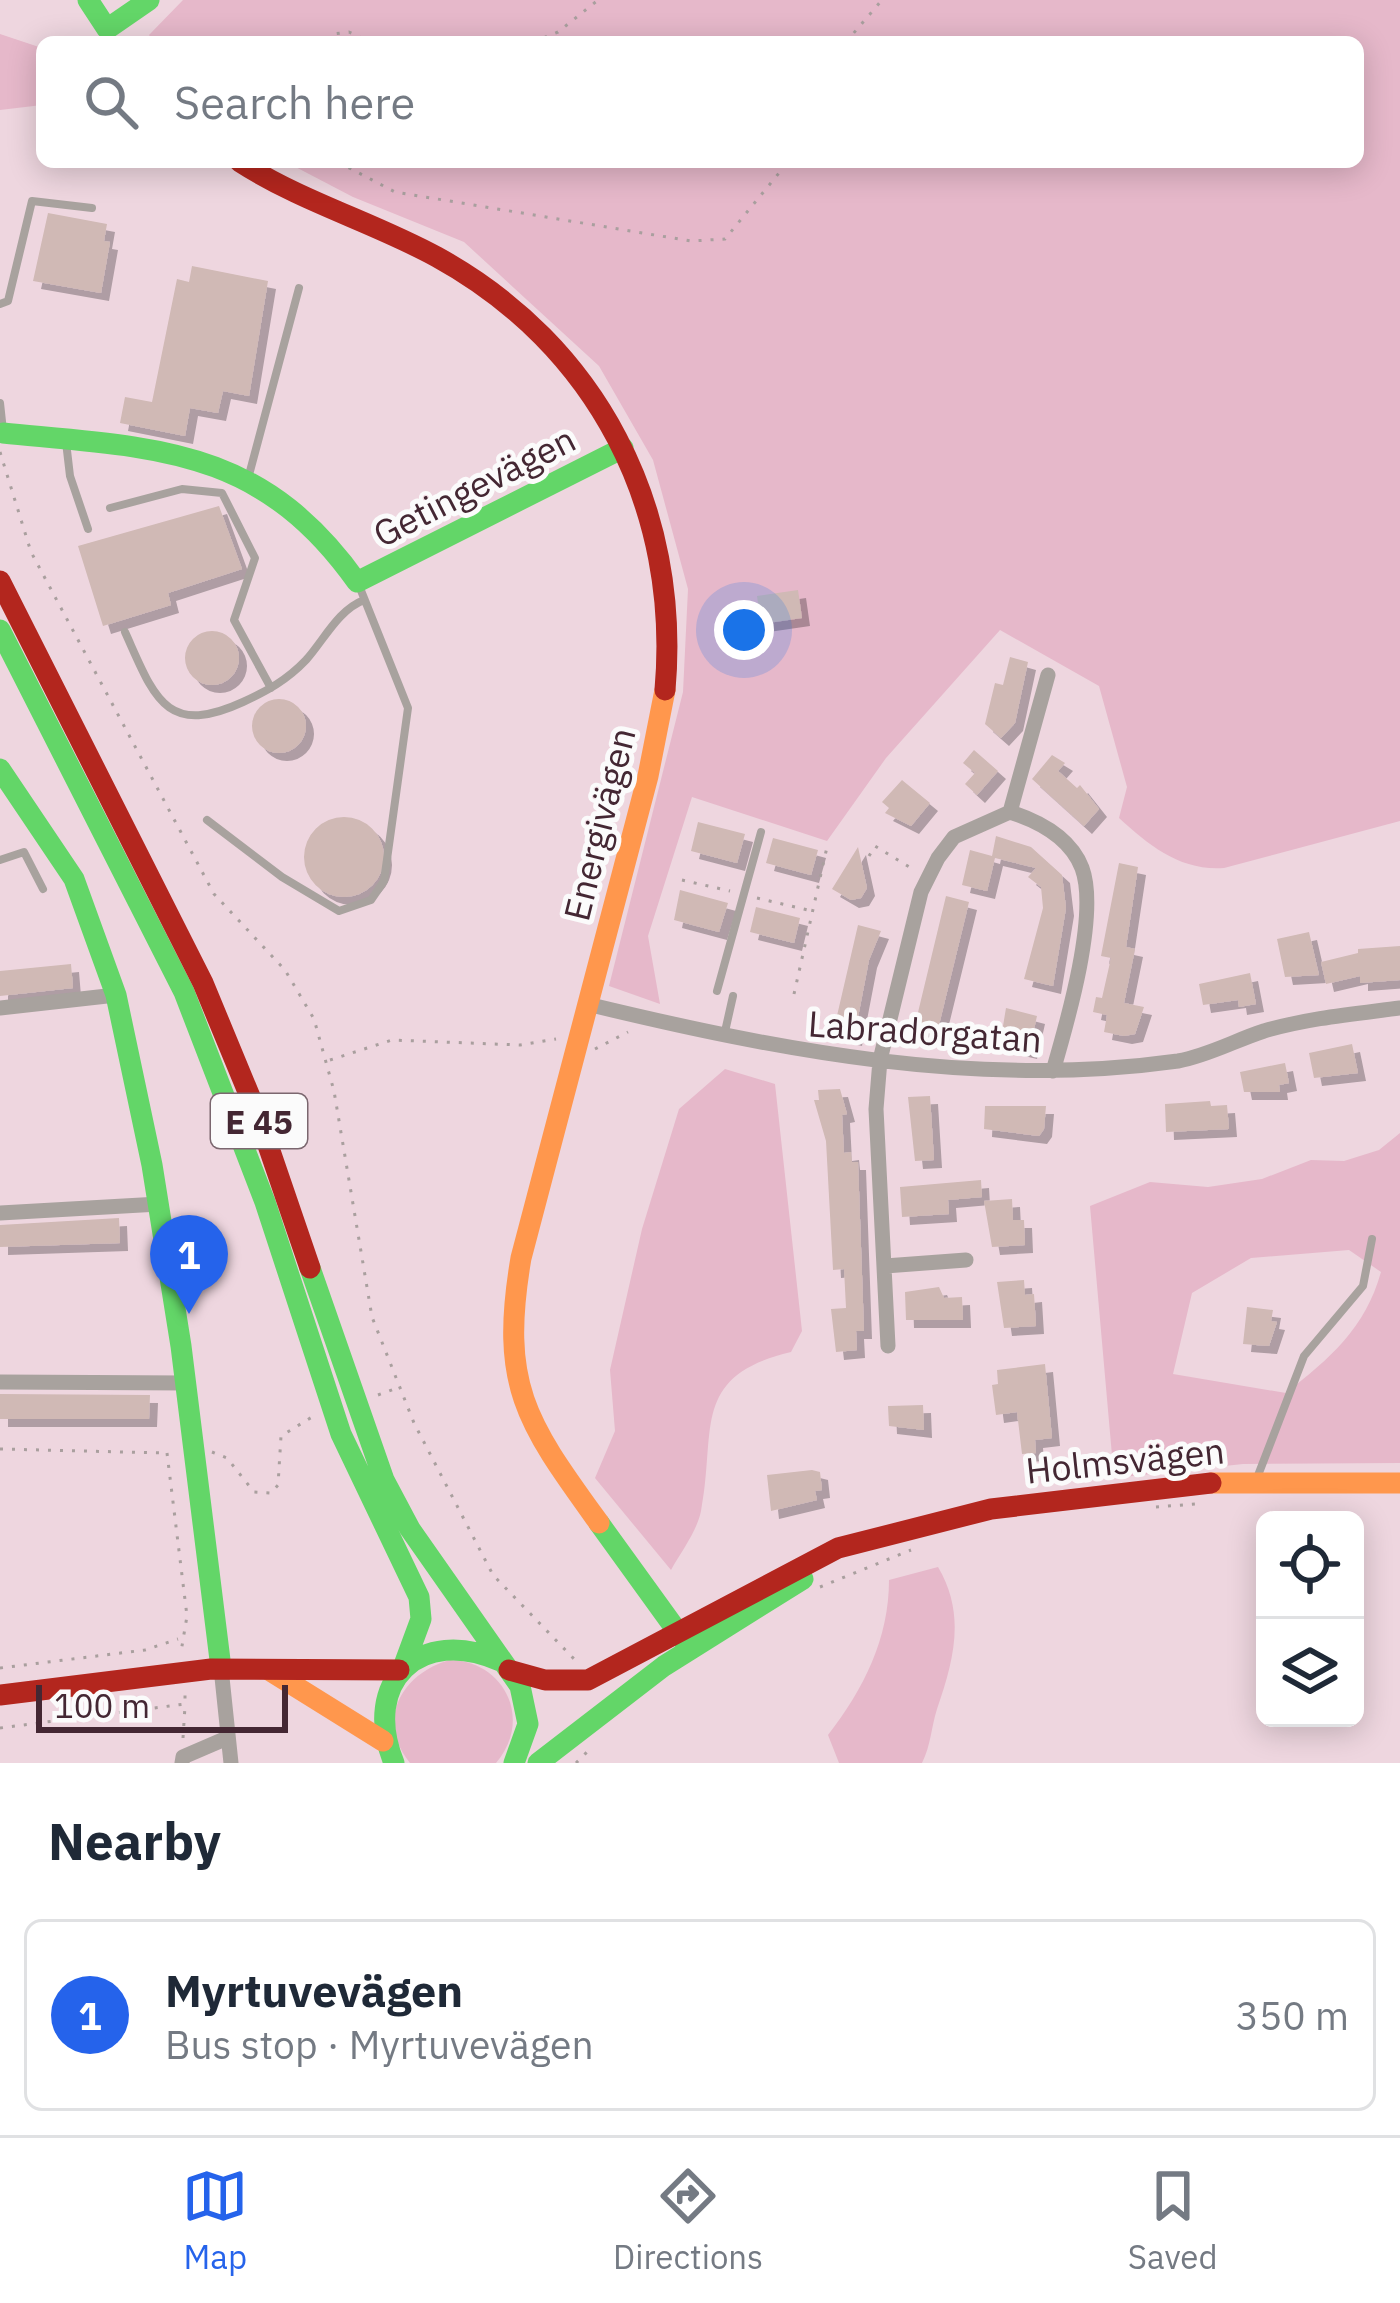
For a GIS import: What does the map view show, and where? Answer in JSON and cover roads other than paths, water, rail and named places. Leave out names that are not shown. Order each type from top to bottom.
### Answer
[{"type":"main road","points":[[88,0],[112,35],[149,0]]},
{"type":"main road","name":"Energivägen","points":[[249,168],[289,192],[405,241],[503,300],[572,368],[623,448],[647,502],[661,561],[665,684],[649,770],[513,1300],[514,1364],[527,1415],[555,1467],[683,1639]]},
{"type":"main road","name":"Getingevägen","points":[[2,443],[66,441],[222,465],[249,475],[305,513],[361,591],[623,448]]},
{"type":"main road","name":"E 45","points":[[0,581],[203,983],[258,1116],[384,1480],[410,1529],[506,1667],[528,1714],[524,1743],[514,1763]]},
{"type":"main road","name":"E 45","points":[[0,630],[184,992],[238,1126],[341,1434],[419,1597],[421,1619],[383,1699],[386,1754]]},
{"type":"main road","points":[[0,769],[74,879],[116,995],[158,1204],[186,1383],[221,1668]]},
{"type":"main road","name":"Holmsvägen","points":[[506,1667],[544,1680],[576,1681],[612,1670],[683,1639],[862,1545],[949,1518],[1177,1483],[1257,1479],[1400,1483]]},
{"type":"main road","name":"Holmsvägen","points":[[538,1763],[582,1732],[683,1639]]},
{"type":"main road","points":[[0,1695],[221,1668],[352,1675],[401,1668],[422,1653],[453,1646],[474,1648],[506,1667]]},
{"type":"main road","points":[[263,1667],[304,1688],[386,1754]]},
{"type":"street","points":[[1010,812],[1048,675]]},
{"type":"street","points":[[889,1346],[875,1109],[880,1060],[928,878],[953,837],[1010,812],[1037,820],[1064,842],[1082,867],[1087,902],[1053,1071]]},
{"type":"street","points":[[0,1008],[116,995]]},
{"type":"street","name":"Labradorgatan","points":[[587,1004],[724,1037],[980,1071],[1053,1071],[1185,1060],[1305,1020],[1400,1008]]},
{"type":"street","points":[[0,1213],[158,1204]]},
{"type":"street","points":[[885,1266],[966,1260]]},
{"type":"street","points":[[0,1382],[186,1383]]},
{"type":"street","points":[[221,1668],[231,1763]]},
{"type":"street","points":[[183,1760],[227,1738]]},
{"type":"lane","points":[[0,304],[8,301],[32,201],[92,208]]},
{"type":"lane","points":[[249,475],[298,288]]},
{"type":"lane","points":[[0,403],[2,443]]},
{"type":"lane","points":[[66,441],[70,476],[88,529]]},
{"type":"lane","points":[[110,508],[182,489],[222,493],[255,558],[234,620],[271,688]]},
{"type":"lane","points":[[125,632],[150,688],[183,717],[214,716],[271,688],[308,658],[361,591]]},
{"type":"lane","points":[[207,820],[317,901],[339,911],[370,900],[384,881],[408,708],[361,591]]},
{"type":"lane","points":[[717,991],[761,832]]},
{"type":"lane","points":[[0,860],[24,853],[43,889]]},
{"type":"lane","points":[[724,1037],[733,995]]},
{"type":"lane","points":[[1257,1479],[1304,1356],[1363,1286],[1372,1239]]},
{"type":"place","name":"Myrtuvevägen","points":[[189,1314]]}]
